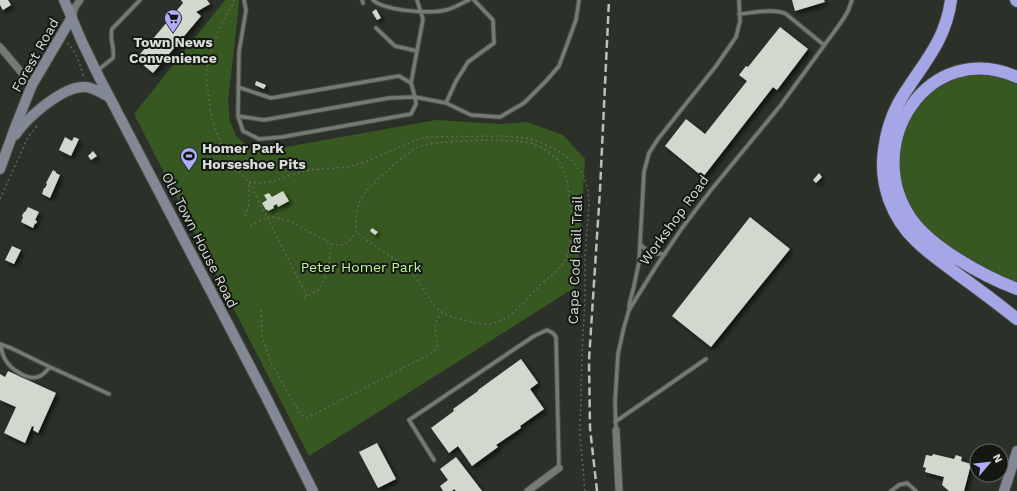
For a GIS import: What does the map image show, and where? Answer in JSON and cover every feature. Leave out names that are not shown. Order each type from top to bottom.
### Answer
[{"type":"highway","points":[[951,0],[944,28],[935,48],[899,104],[889,125],[882,160],[884,180],[888,197],[895,212],[903,226],[916,241],[1017,319]]},
{"type":"highway","points":[[1017,77],[998,70],[975,68],[948,75],[930,86],[916,99],[909,109],[896,142],[894,165],[900,197],[909,216],[920,230],[959,260],[987,276],[1017,289]]},
{"type":"highway","points":[[1005,309],[1017,314]]},
{"type":"main road","name":"Old Town House Road","points":[[64,0],[96,72],[265,395],[312,491]]},
{"type":"main road","name":"Forest Road","points":[[0,169],[32,85],[72,18]]},
{"type":"main road","points":[[8,145],[19,130],[37,112],[56,97],[68,91],[78,87],[87,87],[109,97]]},
{"type":"main road","points":[[1004,491],[1017,451]]},
{"type":"street","name":"Forest Road","points":[[72,18],[75,7],[80,0]]},
{"type":"street","points":[[0,47],[32,85]]},
{"type":"street","name":"Workshop Road","points":[[616,430],[619,491]]},
{"type":"street","points":[[528,491],[559,468]]},
{"type":"lane","points":[[96,72],[113,58],[114,52],[111,35],[112,29],[140,0]]},
{"type":"lane","points":[[244,0],[246,10],[239,52],[238,116],[243,131],[259,139],[282,137],[411,114],[416,104],[411,83],[423,19],[417,0]]},
{"type":"lane","points":[[373,0],[376,3],[399,10],[421,12],[446,10],[469,0]]},
{"type":"lane","points":[[446,103],[456,81],[468,62],[494,43],[493,20],[474,0]]},
{"type":"lane","points":[[238,116],[264,120],[389,98],[415,97],[446,103],[470,115],[500,117],[524,103],[559,66],[576,20],[579,0]]},
{"type":"lane","points":[[629,310],[637,274],[644,172],[649,153],[658,139],[716,66],[736,37],[740,21],[739,0]]},
{"type":"lane","name":"Workshop Road","points":[[616,430],[615,402],[618,354],[629,310],[682,228],[780,106],[845,16],[852,0]]},
{"type":"lane","points":[[739,14],[774,11],[782,12],[824,46]]},
{"type":"lane","points":[[376,28],[395,46],[417,51]]},
{"type":"lane","points":[[238,87],[270,98],[399,76],[411,83]]},
{"type":"lane","points":[[640,244],[648,253],[665,254]]},
{"type":"lane","points":[[434,460],[409,420],[534,336],[547,330],[553,333],[556,337],[559,468]]},
{"type":"lane","points":[[0,344],[4,358],[8,364],[17,372],[30,378],[42,376],[50,367]]},
{"type":"lane","points":[[0,344],[109,394]]},
{"type":"lane","points":[[616,422],[706,359]]},
{"type":"lane","points":[[891,491],[899,485],[907,483],[914,490]]},
{"type":"path","points":[[234,0],[214,39],[209,56],[206,74],[211,116],[221,145],[234,166],[249,182],[307,296]]},
{"type":"path","points":[[66,42],[73,48],[86,81]]},
{"type":"path","points":[[69,45],[73,42]]},
{"type":"path","points":[[0,199],[28,137],[40,121]]},
{"type":"path","name":"Cape Cod Rail Trail","points":[[249,182],[263,183],[275,181],[310,170],[348,167],[365,162],[426,137],[503,136],[527,138],[562,152],[572,161],[584,176],[589,204],[585,256],[585,300],[580,435],[585,491]]},
{"type":"path","points":[[250,226],[270,216],[292,222],[331,244],[343,246],[351,240],[356,231],[358,206],[370,187],[395,163],[418,146],[432,144],[496,140],[529,142],[541,147],[559,162],[568,184],[571,215],[571,237],[565,261],[514,312],[504,319],[494,323],[484,324],[455,318],[442,313],[432,304],[419,282],[410,271],[400,262],[356,231]]},
{"type":"path","points":[[244,216],[249,204],[249,182]]},
{"type":"path","points":[[304,298],[318,290],[328,273],[331,244]]},
{"type":"path","points":[[261,310],[262,336],[271,363],[296,408],[303,416],[308,418],[432,353],[437,348],[434,323],[442,313]]},
{"type":"green space","name":"Peter Homer Park","points":[[225,0],[239,0],[228,101],[230,122],[236,136],[247,146],[264,151],[436,120],[500,124],[527,122],[563,135],[585,159],[577,286],[309,456],[134,114]]},
{"type":"green space","points":[[991,74],[1017,83],[1017,284],[1008,281],[949,248],[923,226],[907,203],[900,182],[898,160],[902,137],[910,116],[925,97],[946,82],[967,75]]},
{"type":"building","points":[[0,0],[8,0],[11,5],[3,10],[0,5]]},
{"type":"building","points":[[181,0],[207,0],[210,4],[196,12],[201,16],[153,73],[136,59],[183,3]]},
{"type":"building","points":[[792,0],[824,0],[825,2],[795,11]]},
{"type":"building","points":[[376,9],[381,18],[377,20],[372,12]]},
{"type":"building","points":[[780,27],[808,49],[777,90],[773,87],[703,177],[665,146],[686,119],[705,134],[747,81],[739,75],[746,66],[748,67]]},
{"type":"building","points":[[256,81],[266,85],[264,89],[255,85]]},
{"type":"building","points":[[65,137],[72,141],[74,137],[79,139],[71,156],[59,150]]},
{"type":"building","points":[[93,151],[97,156],[91,160],[88,156]]},
{"type":"building","points":[[53,170],[60,175],[50,198],[42,194]]},
{"type":"building","points":[[819,173],[822,177],[816,183],[813,180]]},
{"type":"building","points":[[283,191],[289,201],[278,207],[277,204],[273,206],[274,208],[268,211],[267,209],[266,210],[262,203],[267,200],[264,195],[269,193],[272,197]]},
{"type":"building","points":[[28,207],[39,212],[35,220],[37,221],[36,224],[35,223],[33,228],[21,222],[22,216]]},
{"type":"building","points":[[750,217],[790,249],[711,347],[672,316]]},
{"type":"building","points":[[372,228],[378,232],[375,235],[370,231]]},
{"type":"building","points":[[12,246],[21,250],[14,264],[5,260]]},
{"type":"building","points":[[521,359],[538,383],[530,389],[544,409],[520,426],[521,428],[496,445],[498,447],[472,466],[458,446],[449,453],[431,428],[454,411],[453,409]]},
{"type":"building","points":[[8,371],[56,393],[38,433],[33,430],[34,427],[32,426],[25,443],[4,433],[16,407],[0,400],[0,374],[5,377]]},
{"type":"building","points":[[377,443],[396,479],[378,488],[359,452]]},
{"type":"building","points":[[933,454],[954,459],[956,455],[962,457],[961,461],[969,463],[969,472],[964,491],[949,491],[942,485],[944,477],[925,472],[926,468],[923,467],[926,455],[932,456]]},
{"type":"building","points":[[456,457],[482,491],[456,491],[454,489],[452,491],[443,491],[440,486],[448,480],[440,469]]},
{"type":"railway","points":[[597,491],[590,428],[589,360],[600,190],[609,0]]},
{"type":"place","name":"Town News Convenience","points":[[173,33]]},
{"type":"place","name":"Homer Park Horseshoe Pits","points":[[189,171]]}]
